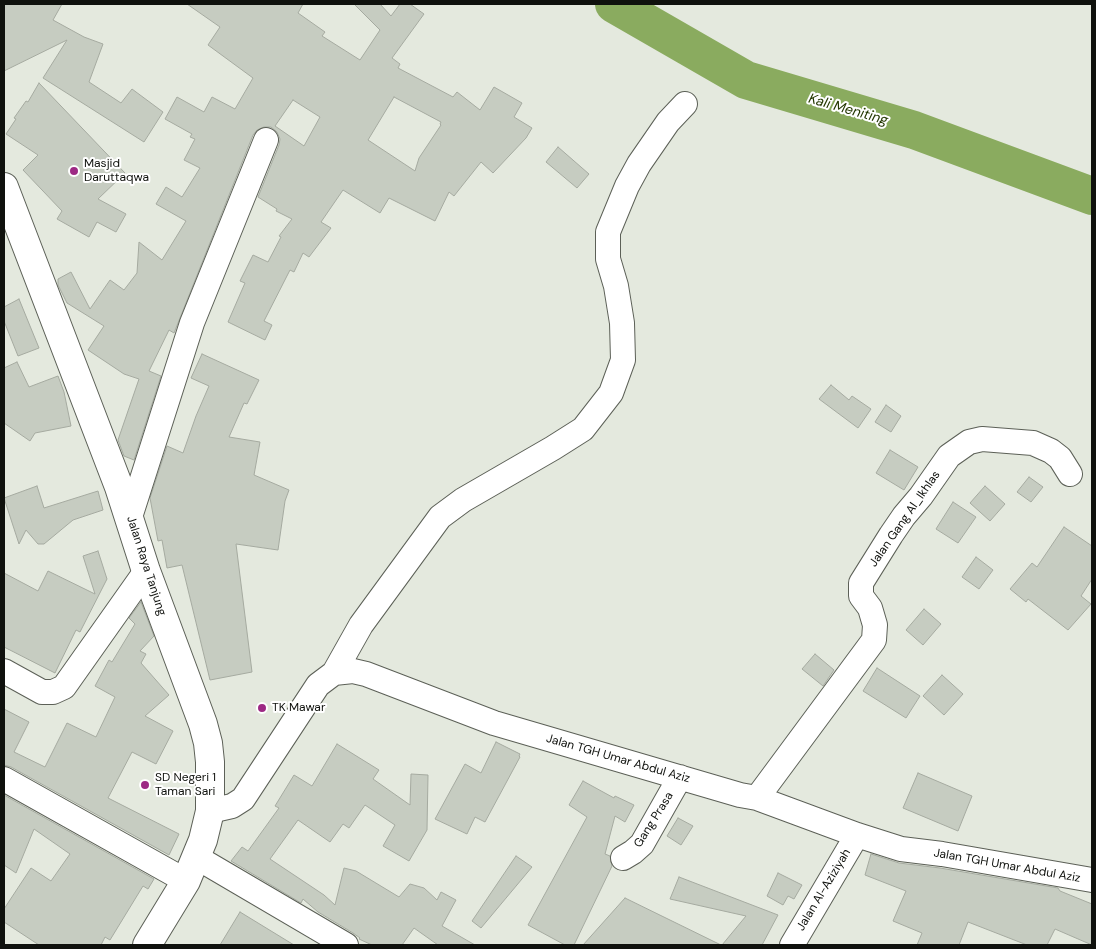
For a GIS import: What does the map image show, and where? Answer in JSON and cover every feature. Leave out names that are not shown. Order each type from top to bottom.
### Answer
[{"type":"main road","name":"Jalan Raya Tanjung","points":[[4,187],[130,517],[146,571],[203,724],[210,762],[210,811],[204,840],[191,869],[147,945]]},
{"type":"street","points":[[210,811],[232,806],[243,799],[314,690],[323,680],[334,673],[361,625],[440,517],[463,500],[553,448],[583,428],[611,393],[623,360],[622,323],[616,286],[608,259],[608,232],[620,201],[639,164],[668,122],[685,104]]},
{"type":"street","points":[[130,517],[192,323],[266,140]]},
{"type":"street","name":"Jalan Gang Al_Ikhlas","points":[[757,798],[874,640],[875,625],[870,608],[861,596],[861,583],[904,516],[921,496],[949,456],[963,445],[975,440],[988,439],[1022,442],[1051,451],[1060,458],[1070,474]]},
{"type":"street","points":[[4,671],[42,692],[53,692],[64,687],[146,571]]},
{"type":"street","name":"Jalan TGH Umar Abdul Aziz","points":[[334,673],[360,672],[494,723],[740,795],[757,798],[857,835],[900,848],[1092,880]]},
{"type":"street","name":"Gang Prasa","points":[[623,858],[642,844],[680,777]]},
{"type":"street","points":[[4,779],[346,945]]},
{"type":"street","name":"Jalan Al-Aziziyah","points":[[792,945],[857,835]]},
{"type":"building","points":[[4,4],[62,4],[53,20],[84,37],[103,44],[89,82],[121,103],[132,89],[163,112],[144,142],[43,78],[67,40],[4,71]]},
{"type":"building","points":[[187,4],[303,4],[298,13],[325,32],[322,36],[360,60],[380,30],[354,4],[380,4],[391,16],[400,4],[410,4],[424,14],[392,58],[400,64],[398,68],[453,97],[457,92],[480,110],[494,87],[522,103],[514,117],[532,128],[526,138],[493,173],[481,162],[454,196],[449,192],[435,221],[389,198],[380,213],[343,190],[321,222],[331,228],[309,257],[303,253],[294,272],[290,270],[264,321],[272,325],[265,340],[228,322],[245,283],[240,281],[253,255],[268,262],[281,237],[279,236],[292,219],[276,211],[277,209],[258,197],[280,139],[277,132],[271,127],[257,130],[253,135],[174,333],[169,330],[149,371],[161,376],[134,460],[124,456],[118,440],[139,379],[124,374],[88,350],[104,326],[67,303],[58,285],[58,279],[71,272],[90,309],[110,280],[124,290],[137,273],[139,242],[162,260],[186,221],[156,204],[166,187],[182,197],[200,168],[184,160],[195,139],[190,137],[192,134],[165,119],[177,97],[204,112],[212,97],[235,109],[253,78],[208,45],[220,27]],"holes":[[[394,97],[441,122],[441,125],[419,158],[415,171],[368,140]],[[293,100],[320,117],[304,146],[275,126]]]},
{"type":"building","points":[[39,83],[125,173],[98,199],[126,214],[116,232],[97,222],[89,237],[57,219],[62,211],[23,170],[38,155],[6,134],[16,119],[14,118],[26,101],[28,102]]},
{"type":"building","points":[[558,147],[589,174],[577,188],[546,162]]},
{"type":"building","points":[[19,299],[39,348],[18,356],[4,321],[4,307]]},
{"type":"building","points":[[202,354],[259,380],[247,404],[244,403],[229,437],[260,442],[254,475],[289,490],[285,501],[278,550],[236,544],[252,672],[210,680],[182,565],[167,568],[162,540],[158,541],[150,498],[167,446],[183,453],[209,386],[191,378]]},
{"type":"building","points":[[17,362],[29,387],[58,376],[64,392],[71,426],[35,433],[30,441],[4,423],[4,368]]},
{"type":"building","points":[[831,385],[849,400],[852,396],[871,409],[858,428],[819,399]]},
{"type":"building","points":[[886,405],[901,416],[891,432],[875,422]]},
{"type":"building","points":[[890,450],[918,467],[904,490],[876,473]]},
{"type":"building","points":[[1029,477],[1043,487],[1031,502],[1017,492]]},
{"type":"building","points":[[37,486],[44,508],[98,491],[103,510],[73,520],[44,544],[38,544],[26,530],[19,544],[4,498]]},
{"type":"building","points":[[985,486],[1005,504],[990,521],[970,503]]},
{"type":"building","points":[[953,502],[976,517],[958,543],[936,529]]},
{"type":"building","points":[[1064,527],[1092,546],[1092,579],[1081,596],[1091,604],[1068,630],[1028,599],[1026,602],[1010,589],[1032,563],[1037,567]]},
{"type":"building","points":[[98,551],[107,579],[80,632],[76,630],[55,673],[4,647],[4,573],[38,591],[48,571],[95,594],[83,556]]},
{"type":"building","points":[[976,557],[993,570],[979,589],[962,577]]},
{"type":"building","points":[[141,602],[154,636],[140,651],[146,654],[141,663],[169,695],[145,716],[173,731],[156,764],[132,752],[108,798],[179,834],[169,855],[11,767],[4,765],[4,709],[29,722],[14,752],[45,767],[67,723],[96,737],[115,697],[95,686],[109,660],[112,662],[135,624],[129,618]]},
{"type":"building","points":[[924,609],[941,624],[923,645],[906,630]]},
{"type":"building","points":[[815,654],[834,670],[823,686],[802,669]]},
{"type":"building","points":[[877,668],[920,696],[906,718],[863,691]]},
{"type":"building","points":[[942,675],[963,694],[944,715],[923,696]]},
{"type":"building","points":[[496,742],[520,754],[520,757],[485,822],[475,817],[467,834],[435,819],[465,764],[481,773]]},
{"type":"building","points":[[337,744],[379,770],[373,779],[410,805],[411,774],[428,775],[427,830],[409,861],[383,846],[395,825],[365,805],[349,828],[343,824],[330,842],[298,820],[270,859],[324,895],[335,905],[344,868],[356,871],[399,897],[410,884],[424,888],[437,900],[441,892],[456,900],[442,926],[475,945],[438,945],[414,928],[402,945],[372,945],[359,939],[353,933],[318,912],[303,899],[301,903],[231,861],[242,847],[248,851],[279,808],[275,806],[294,775],[312,786]]},
{"type":"building","points":[[918,773],[972,796],[958,831],[903,808]]},
{"type":"building","points":[[583,781],[614,798],[615,796],[634,805],[625,822],[615,816],[605,854],[610,856],[612,866],[574,945],[565,945],[528,925],[587,817],[569,805]]},
{"type":"building","points":[[4,795],[154,879],[148,889],[143,886],[110,940],[105,937],[101,945],[39,945],[4,922],[4,909],[31,868],[51,881],[70,854],[34,829],[16,873],[4,865]]},
{"type":"building","points":[[678,818],[693,826],[681,845],[667,836]]},
{"type":"building","points":[[871,854],[899,863],[1058,888],[1060,891],[1092,904],[1092,945],[1055,929],[1047,945],[1027,945],[968,922],[959,945],[917,945],[922,933],[893,921],[906,891],[865,875]]},
{"type":"building","points":[[516,856],[532,867],[481,928],[472,921]]},
{"type":"building","points":[[778,873],[802,885],[794,899],[788,896],[783,905],[767,896]]},
{"type":"building","points":[[679,877],[778,915],[762,945],[722,945],[746,916],[670,899]]},
{"type":"building","points":[[625,898],[721,945],[583,945]]},
{"type":"building","points":[[240,912],[294,945],[220,945]]},
{"type":"waterway","name":"Kali Meniting","points":[[614,4],[746,80],[914,130],[1092,196]]},
{"type":"place","name":"Masjid Daruttaqwa","points":[[74,171]]},
{"type":"place","name":"TK Mawar","points":[[262,708]]},
{"type":"place","name":"SD Negeri 1 Taman Sari","points":[[145,785]]}]
